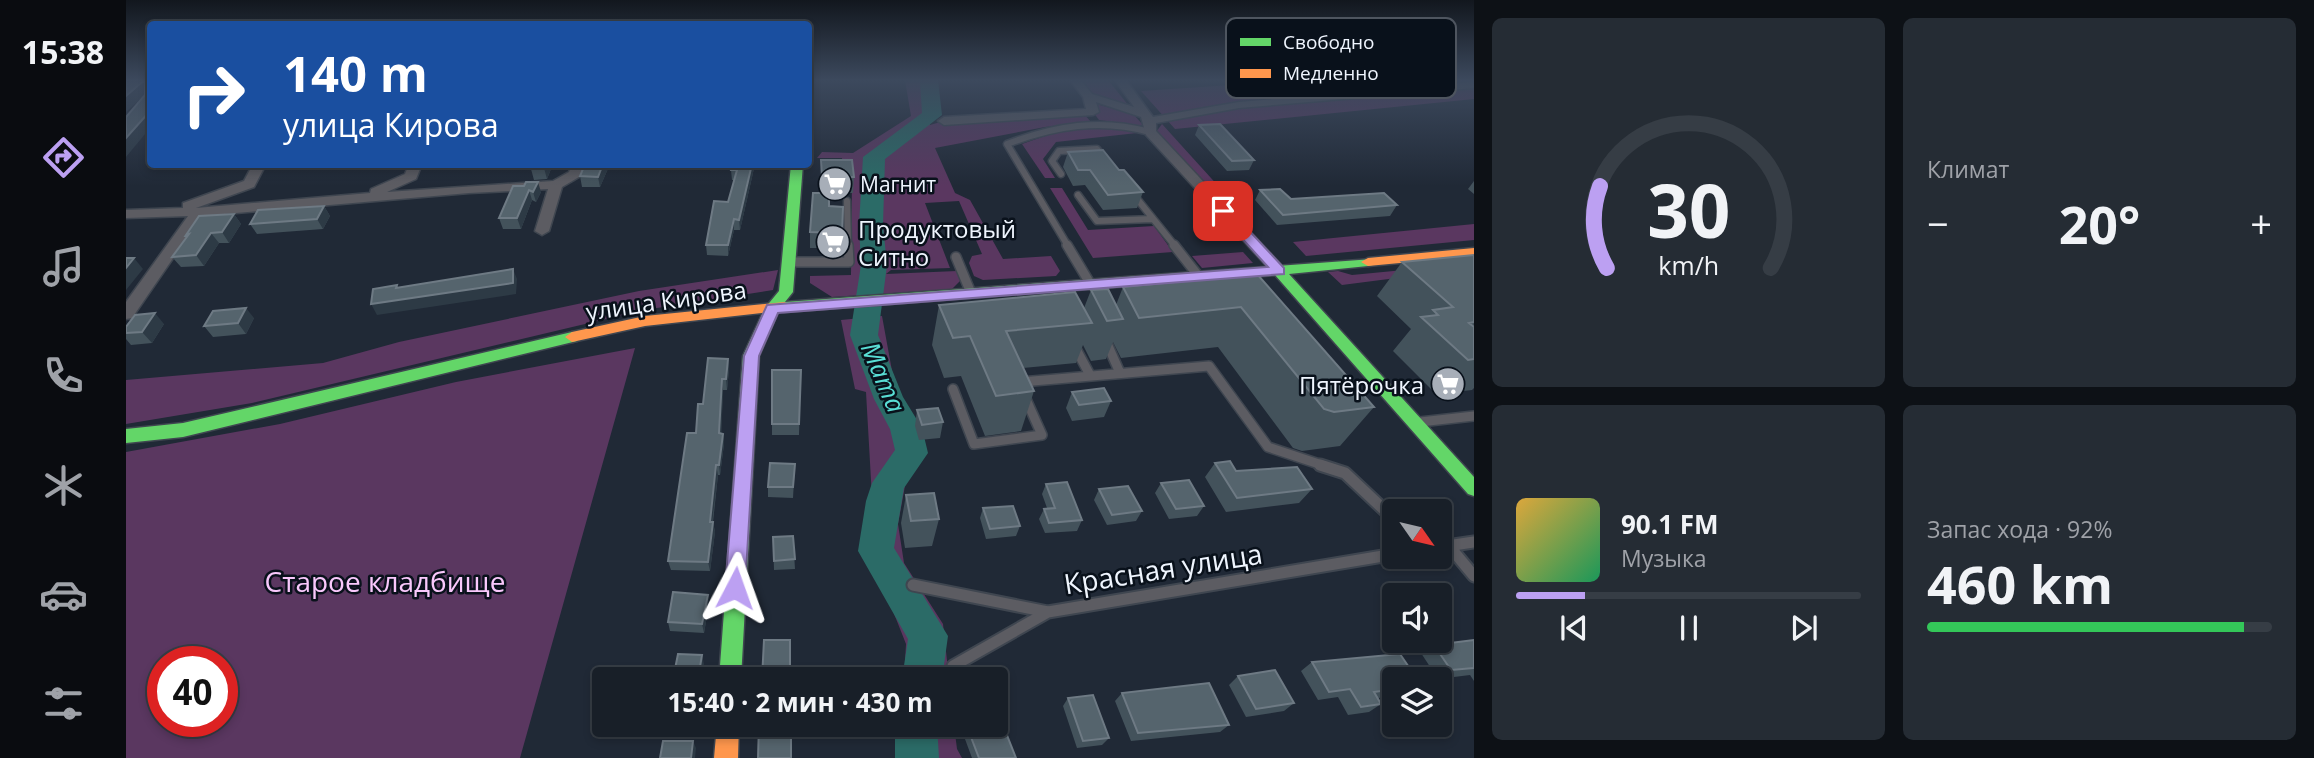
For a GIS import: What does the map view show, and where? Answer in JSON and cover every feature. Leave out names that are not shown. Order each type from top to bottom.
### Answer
[{"type":"main road","points":[[731,667],[751,356],[772,308],[786,292],[797,168]]},
{"type":"main road","name":"улица Кирова","points":[[126,436],[183,430],[645,321],[898,299],[952,301],[971,293],[1050,294],[1085,288],[1470,256]]},
{"type":"main road","points":[[1279,271],[1474,489]]},
{"type":"main road","points":[[726,758],[727,737]]},
{"type":"street","points":[[944,121],[1037,115]]},
{"type":"street","points":[[1133,115],[1148,122],[1183,115]]},
{"type":"street","points":[[1144,115],[1279,271]]},
{"type":"street","points":[[174,211],[249,184],[258,168]]},
{"type":"street","points":[[360,199],[411,176],[414,168]]},
{"type":"street","points":[[126,214],[198,212],[556,185],[574,174],[577,168]]},
{"type":"street","points":[[542,232],[556,185]]},
{"type":"street","points":[[126,314],[198,212]]},
{"type":"lane","points":[[1085,288],[1007,144],[1033,133],[1063,127],[1148,122]]},
{"type":"lane","points":[[1061,174],[1052,161],[1059,151],[1097,149],[1113,169]]},
{"type":"lane","points":[[1129,189],[1200,278]]},
{"type":"lane","points":[[1078,195],[1097,221],[1153,219]]},
{"type":"lane","points":[[788,262],[849,262],[847,201]]},
{"type":"lane","points":[[956,257],[971,293]]},
{"type":"lane","points":[[1100,328],[1120,373]]},
{"type":"lane","points":[[1072,341],[1090,375]]},
{"type":"lane","points":[[953,389],[974,444],[1042,435],[1018,383],[1209,366],[1268,447],[1345,473],[1382,508]]},
{"type":"lane","points":[[1415,423],[1474,416]]},
{"type":"lane","points":[[1452,545],[1474,542]]},
{"type":"lane","points":[[1452,553],[1474,576]]},
{"type":"lane","name":"Красная улица","points":[[953,666],[1048,612],[1382,556]]},
{"type":"lane","points":[[913,585],[1048,612]]},
{"type":"green space","points":[[928,115],[930,125],[944,121],[1085,115],[1091,122],[1045,127],[935,148],[955,193],[970,200],[1003,259],[1051,256],[1060,271],[1056,276],[983,280],[974,276],[969,263],[972,256],[982,254],[959,201],[925,203],[950,268],[891,270],[886,274],[957,271],[960,281],[952,289],[832,297],[810,283],[810,276],[851,275],[852,176],[843,175],[842,158],[817,158],[822,152],[853,153],[911,116]]},
{"type":"green space","points":[[1096,115],[1134,115],[1144,126],[1099,120]]},
{"type":"green space","points":[[1163,115],[1311,115],[1175,129]]},
{"type":"green space","points":[[1162,124],[1240,210],[1230,210],[1156,132]]},
{"type":"green space","points":[[1102,126],[1137,133],[1056,142],[1043,159],[1055,178],[1045,178],[1022,144],[1062,130]]},
{"type":"green space","points":[[1050,188],[1062,188],[1088,230],[1154,226],[1173,252],[1093,258]]},
{"type":"green space","points":[[1474,224],[1474,240],[1306,256],[1293,242]]},
{"type":"green space","points":[[1243,252],[1253,263],[1202,268],[1192,256]]},
{"type":"green space","points":[[1466,264],[1474,268],[1342,285],[1328,272],[1338,271],[1352,275]]},
{"type":"green space","points":[[778,270],[773,290],[644,310],[252,403],[126,424],[126,380],[323,363],[399,342],[639,291]]},
{"type":"green space","points":[[882,316],[909,464],[898,524],[904,563],[943,624],[948,667],[905,667],[906,644],[876,568],[866,392],[855,389],[841,320]]},
{"type":"green space","name":"Старое кладбище","points":[[635,348],[520,758],[126,758],[126,452],[280,424],[456,382]]},
{"type":"green space","points":[[900,737],[956,737],[957,749],[962,758],[899,758]]},
{"type":"building","points":[[146,115],[126,138],[126,117]]},
{"type":"building","points":[[1220,124],[1254,160],[1232,161],[1199,125]]},
{"type":"building","points":[[1103,150],[1119,170],[1124,170],[1143,192],[1108,195],[1090,170],[1078,170],[1068,152]]},
{"type":"building","points":[[821,160],[852,160],[854,177],[822,177]]},
{"type":"building","points":[[583,168],[601,168],[598,177],[580,176]]},
{"type":"building","points":[[751,168],[739,220],[734,219],[728,245],[706,245],[714,201],[728,202],[737,170],[731,170]]},
{"type":"building","points":[[526,182],[538,182],[533,192],[529,190],[517,218],[499,218],[513,186],[524,186]]},
{"type":"building","points":[[1280,189],[1291,199],[1384,193],[1397,205],[1283,215],[1260,190]]},
{"type":"building","points":[[813,193],[829,193],[829,206],[843,207],[842,233],[810,232]]},
{"type":"building","points":[[324,206],[317,219],[250,224],[258,210]]},
{"type":"building","points":[[234,214],[222,232],[211,233],[196,255],[172,257],[199,216]]},
{"type":"building","points":[[1474,255],[1474,322],[1469,323],[1474,327],[1474,359],[1468,360],[1421,317],[1438,315],[1433,310],[1453,307],[1402,262]]},
{"type":"building","points":[[126,258],[134,258],[126,268]]},
{"type":"building","points":[[513,269],[513,283],[371,304],[373,289],[397,285],[396,288]]},
{"type":"building","points":[[1257,274],[1374,407],[1334,412],[1324,409],[1241,307],[1139,318],[1123,287]]},
{"type":"building","points":[[1108,289],[1123,319],[1107,321],[1091,290]]},
{"type":"building","points":[[1075,292],[1092,323],[1006,331],[1034,391],[996,396],[970,336],[953,338],[939,305]]},
{"type":"building","points":[[246,308],[238,323],[204,326],[213,311]]},
{"type":"building","points":[[155,313],[142,332],[126,333],[126,327],[135,315]]},
{"type":"building","points":[[708,358],[728,359],[726,379],[722,379],[719,433],[723,434],[719,465],[716,465],[708,562],[668,561],[687,433],[696,433],[698,404],[703,404]]},
{"type":"building","points":[[772,370],[801,370],[799,424],[772,424]]},
{"type":"building","points":[[1104,388],[1111,401],[1079,405],[1072,392]]},
{"type":"building","points":[[938,408],[943,422],[922,425],[917,410]]},
{"type":"building","points":[[1230,461],[1236,471],[1297,467],[1312,489],[1237,498],[1215,463]]},
{"type":"building","points":[[770,463],[795,464],[793,487],[768,487]]},
{"type":"building","points":[[1189,480],[1204,506],[1176,509],[1161,483]]},
{"type":"building","points":[[1067,482],[1082,520],[1049,523],[1044,509],[1055,508],[1046,484]]},
{"type":"building","points":[[1128,486],[1142,511],[1112,515],[1099,489]]},
{"type":"building","points":[[934,493],[939,519],[911,521],[906,495]]},
{"type":"building","points":[[1013,506],[1020,526],[990,529],[983,508]]},
{"type":"building","points":[[793,536],[795,559],[774,561],[773,537]]},
{"type":"building","points":[[673,592],[708,595],[702,624],[668,622]]},
{"type":"building","points":[[764,640],[790,640],[790,667],[763,667]]},
{"type":"building","points":[[1474,640],[1474,668],[1452,670],[1452,667],[1449,667],[1439,653],[1452,653],[1452,643]]},
{"type":"building","points":[[678,654],[702,655],[700,667],[675,667]]},
{"type":"building","points":[[1400,654],[1409,667],[1382,667],[1382,691],[1374,692],[1381,704],[1361,707],[1350,689],[1329,692],[1312,662]]},
{"type":"building","points":[[1275,670],[1294,703],[1256,709],[1238,676]]},
{"type":"building","points":[[1209,683],[1229,725],[1138,733],[1122,693]]},
{"type":"building","points":[[1093,695],[1109,738],[1083,741],[1068,698]]},
{"type":"building","points":[[759,737],[791,737],[791,758],[758,758]]},
{"type":"building","points":[[971,737],[1008,737],[1016,758],[979,758]]},
{"type":"building","points":[[663,741],[693,741],[691,758],[660,758]]},
{"type":"waterway","name":"Мата","points":[[924,667],[928,636],[876,551],[883,501],[889,483],[912,453],[906,428],[889,399],[864,335],[874,265],[871,225],[874,157],[931,115]]},
{"type":"waterway","name":"Мата","points":[[916,737],[917,758]]},
{"type":"traffic: fast","points":[[731,667],[751,356],[772,308],[786,292],[797,168]]},
{"type":"traffic: fast","points":[[784,307],[1200,278],[1368,262]]},
{"type":"traffic: fast","points":[[1279,271],[1474,489]]},
{"type":"traffic: fast","points":[[126,436],[183,430],[572,337]]},
{"type":"traffic: slow","points":[[1368,262],[1474,252]]},
{"type":"traffic: slow","points":[[572,337],[645,321],[784,307]]},
{"type":"traffic: slow","points":[[726,758],[727,737]]},
{"type":"place","name":"Магнит","points":[[835,184]]},
{"type":"place","name":"Продуктовый Ситно","points":[[833,242]]},
{"type":"place","name":"Пятёрочка","points":[[1448,384]]},
{"type":"route","points":[[735,588],[751,356],[772,308],[1279,271],[1223,211]]}]
